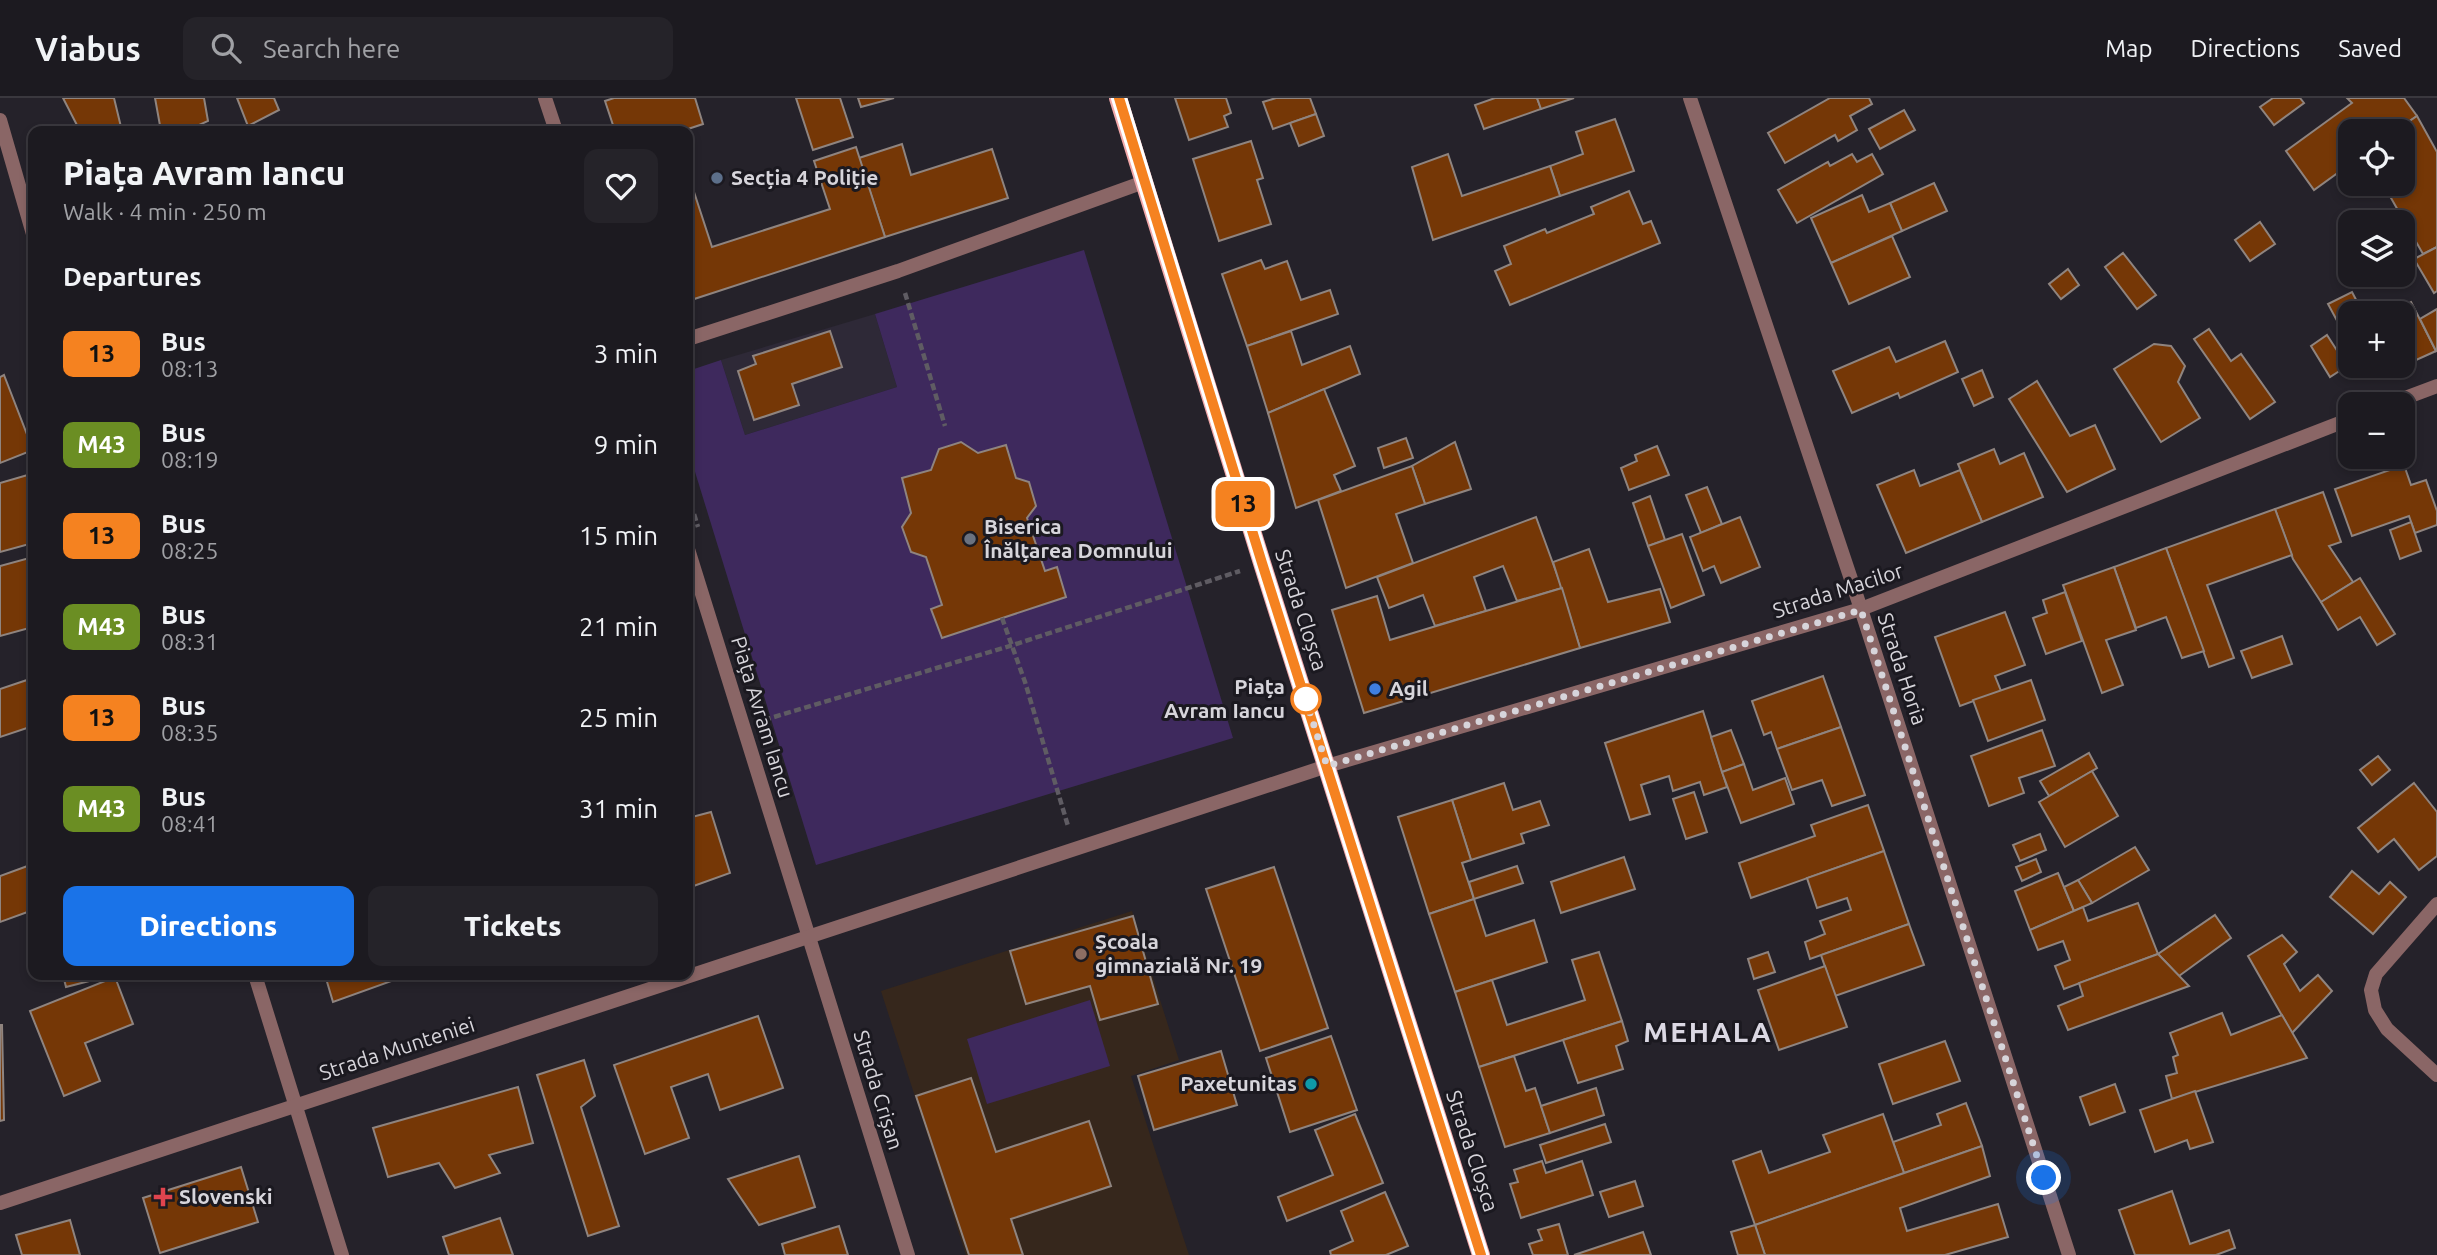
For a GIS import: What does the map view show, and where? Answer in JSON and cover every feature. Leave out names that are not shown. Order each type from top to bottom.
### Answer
[{"type":"main road","name":"Strada Cloșca","points":[[1118,98],[1481,1255]]},
{"type":"street","points":[[545,98],[554,126]]},
{"type":"street","name":"Strada Horia","points":[[1690,98],[1861,610],[2069,1255]]},
{"type":"street","points":[[0,120],[28,217]]},
{"type":"street","points":[[693,337],[898,271],[1144,182]]},
{"type":"street","points":[[2415,394],[2437,386]]},
{"type":"street","name":"Strada Macilor","points":[[1327,766],[1861,610],[2338,424]]},
{"type":"street","name":"Piața Avram Iancu","points":[[693,565],[808,938]]},
{"type":"street","points":[[808,938],[1327,766]]},
{"type":"street","points":[[2437,904],[2376,974],[2371,990],[2375,1010],[2387,1029],[2437,1075]]},
{"type":"street","name":"Strada Munteniei","points":[[693,975],[808,938]]},
{"type":"street","name":"Strada Crișan","points":[[808,938],[908,1255]]},
{"type":"street","points":[[257,980],[342,1255]]},
{"type":"street","name":"Strada Munteniei","points":[[0,1203],[678,980]]},
{"type":"path","points":[[898,271],[945,426]]},
{"type":"path","points":[[760,721],[1013,645],[1262,563]]},
{"type":"path","points":[[1002,618],[1013,645],[1075,851]]},
{"type":"shaded area","name":"Piața Avram Iancu","points":[[1084,250],[1233,738],[816,865],[693,465],[693,369],[721,360],[745,435],[897,387],[875,314]]},
{"type":"shaded area","points":[[875,314],[897,387],[745,435],[721,360]]},
{"type":"shaded area","points":[[1132,911],[1179,1060],[1131,1076],[1189,1255],[966,1255],[881,991]]},
{"type":"shaded area","points":[[1090,1000],[1110,1066],[987,1104],[967,1039]]},
{"type":"building","points":[[63,98],[114,98],[121,126],[77,126]]},
{"type":"building","points":[[155,98],[204,98],[208,121],[197,126],[160,126]]},
{"type":"building","points":[[237,98],[274,98],[279,110],[248,126]]},
{"type":"building","points":[[614,98],[695,98],[703,124],[693,127],[613,126],[605,101]]},
{"type":"building","points":[[796,98],[840,98],[853,137],[813,150]]},
{"type":"building","points":[[858,98],[894,98],[861,107]]},
{"type":"building","points":[[1175,98],[1226,98],[1231,113],[1224,116],[1228,127],[1189,140]]},
{"type":"building","points":[[1276,98],[1310,98],[1316,114],[1273,129],[1263,102]]},
{"type":"building","points":[[1495,98],[1537,98],[1541,109],[1484,129],[1475,105]]},
{"type":"building","points":[[1537,98],[1574,98],[1541,109]]},
{"type":"building","points":[[1830,98],[1869,98],[1872,104],[1850,116],[1857,130],[1838,141],[1835,135],[1785,163],[1768,133]]},
{"type":"building","points":[[2273,98],[2300,98],[2304,103],[2274,125],[2260,107]]},
{"type":"building","points":[[2347,98],[2404,98],[2417,116],[2413,119],[2338,119],[2338,173],[2314,190],[2286,151],[2352,103]]},
{"type":"building","points":[[1904,110],[1915,130],[1880,149],[1869,129]]},
{"type":"building","points":[[1316,114],[1324,136],[1299,146],[1290,123]]},
{"type":"building","points":[[2417,116],[2437,152],[2437,247],[2423,254],[2415,240],[2415,210],[2398,210],[2390,196],[2415,196],[2415,119],[2413,119]]},
{"type":"building","points":[[1615,119],[1634,171],[1560,196],[1550,166],[1583,154],[1576,132]]},
{"type":"building","points":[[1251,141],[1263,178],[1257,180],[1271,224],[1219,241],[1193,159]]},
{"type":"building","points":[[902,144],[911,175],[992,149],[1008,198],[885,237],[859,158]]},
{"type":"building","points":[[856,147],[885,237],[693,299],[693,192],[712,247],[830,209],[814,161]]},
{"type":"building","points":[[1448,154],[1462,196],[1550,166],[1560,196],[1433,240],[1412,167]]},
{"type":"building","points":[[1852,154],[1857,162],[1872,154],[1883,174],[1797,223],[1778,190],[1828,162],[1830,166]]},
{"type":"building","points":[[1934,183],[1947,211],[1902,231],[1890,203]]},
{"type":"building","points":[[1629,191],[1643,224],[1651,221],[1660,243],[1510,305],[1495,271],[1511,264],[1504,246],[1545,229],[1547,233],[1594,214],[1591,207]]},
{"type":"building","points":[[1862,195],[1869,212],[1890,203],[1902,231],[1831,263],[1811,218]]},
{"type":"building","points":[[2260,222],[2275,244],[2250,261],[2235,240]]},
{"type":"building","points":[[1892,236],[1910,277],[1849,304],[1831,263]]},
{"type":"building","points":[[2437,247],[2437,291],[2434,293],[2415,261]]},
{"type":"building","points":[[2123,253],[2156,295],[2137,309],[2105,267]]},
{"type":"building","points":[[1261,260],[1265,269],[1287,261],[1301,300],[1330,290],[1338,314],[1247,346],[1222,274]]},
{"type":"building","points":[[2068,269],[2079,285],[2061,299],[2049,284]]},
{"type":"building","points":[[2352,292],[2357,301],[2338,301],[2338,323],[2328,304]]},
{"type":"building","points":[[2437,309],[2437,350],[2436,351],[2420,319]]},
{"type":"building","points":[[2415,310],[2436,351],[2415,361]]},
{"type":"building","points":[[2209,329],[2231,361],[2241,354],[2275,402],[2250,419],[2194,339]]},
{"type":"building","points":[[830,331],[842,367],[792,384],[799,405],[754,420],[738,371],[756,364],[753,356]]},
{"type":"building","points":[[1291,331],[1302,365],[1350,346],[1360,374],[1268,413],[1247,346]]},
{"type":"building","points":[[2327,335],[2338,352],[2338,372],[2330,377],[2311,346]]},
{"type":"building","points":[[1945,341],[1958,372],[1900,398],[1898,393],[1852,413],[1833,371],[1889,347],[1896,362]]},
{"type":"building","points":[[2154,344],[2171,346],[2185,366],[2178,382],[2200,418],[2161,442],[2114,369]]},
{"type":"building","points":[[1982,370],[1993,397],[1974,406],[1962,379]]},
{"type":"building","points":[[4,375],[28,437],[28,452],[0,463],[0,377]]},
{"type":"building","points":[[2037,381],[2070,436],[2095,425],[2115,469],[2067,492],[2009,399]]},
{"type":"building","points":[[1324,389],[1355,466],[1334,475],[1341,491],[1296,508],[1268,413]]},
{"type":"building","points":[[1406,438],[1413,458],[1384,468],[1378,448]]},
{"type":"building","name":"Biserica Înălțarea Domnului","points":[[961,442],[978,453],[1006,445],[1016,478],[1029,482],[1036,506],[1027,518],[1045,571],[1057,567],[1066,597],[942,638],[931,609],[942,605],[926,557],[911,552],[902,527],[911,513],[902,478],[931,470],[939,449]]},
{"type":"building","points":[[1455,442],[1471,489],[1425,504],[1412,466]]},
{"type":"building","points":[[1657,446],[1669,475],[1629,490],[1621,468],[1637,461],[1635,455]]},
{"type":"building","points":[[1994,449],[2000,464],[2024,453],[2043,497],[1982,522],[1958,464]]},
{"type":"building","points":[[1412,466],[1425,504],[1396,514],[1413,563],[1346,588],[1318,500]]},
{"type":"building","points":[[2392,469],[2405,469],[2411,485],[2426,480],[2437,511],[2437,525],[2415,533],[2409,516],[2352,536],[2335,489]]},
{"type":"building","points":[[1914,470],[1920,486],[1960,470],[1982,522],[1906,553],[1877,485]]},
{"type":"building","points":[[28,475],[28,544],[0,552],[0,483]]},
{"type":"building","points":[[1707,487],[1722,524],[1701,533],[1686,495]]},
{"type":"building","points":[[2323,492],[2341,542],[2329,546],[2353,582],[2321,602],[2293,559],[2275,509]]},
{"type":"building","points":[[1650,496],[1665,540],[1648,546],[1633,503]]},
{"type":"building","points":[[2275,509],[2292,555],[2207,585],[2234,658],[2209,667],[2166,548]]},
{"type":"building","points":[[1536,517],[1562,588],[1517,601],[1503,566],[1474,577],[1486,611],[1435,626],[1423,595],[1389,608],[1377,577]]},
{"type":"building","points":[[1740,517],[1760,567],[1721,583],[1714,566],[1703,571],[1690,537]]},
{"type":"building","points":[[2411,522],[2421,551],[2400,559],[2390,530]]},
{"type":"building","points":[[1682,534],[1704,595],[1671,608],[1648,546]]},
{"type":"building","points":[[2166,548],[2204,651],[2182,658],[2166,617],[2136,628],[2114,567]]},
{"type":"building","points":[[1589,549],[1608,602],[1660,589],[1670,622],[1580,648],[1553,562]]},
{"type":"building","points":[[28,558],[28,628],[0,636],[0,566]]},
{"type":"building","points":[[2114,567],[2136,630],[2106,640],[2123,685],[2102,693],[2063,585]]},
{"type":"building","points":[[2360,578],[2395,634],[2377,645],[2360,617],[2338,630],[2321,602]]},
{"type":"building","points":[[1562,588],[1580,648],[1364,713],[1332,610],[1377,596],[1390,640]]},
{"type":"building","points":[[2065,592],[2082,641],[2046,654],[2033,618],[2047,613],[2043,600]]},
{"type":"building","points":[[2005,612],[2025,665],[1995,676],[2001,691],[1960,706],[1935,637]]},
{"type":"building","points":[[2282,636],[2292,664],[2252,678],[2241,651]]},
{"type":"building","points":[[1823,676],[1841,727],[1777,749],[1771,732],[1764,735],[1752,701]]},
{"type":"building","points":[[28,680],[28,728],[0,737],[0,689]]},
{"type":"building","points":[[2031,680],[2045,720],[1988,741],[1973,700]]},
{"type":"building","points":[[1703,711],[1727,787],[1704,795],[1700,782],[1673,791],[1669,776],[1641,785],[1650,814],[1630,820],[1605,743]]},
{"type":"building","points":[[1841,727],[1865,795],[1832,806],[1822,780],[1792,790],[1777,749]]},
{"type":"building","points":[[1731,730],[1744,764],[1722,772],[1711,737]]},
{"type":"building","points":[[2042,730],[2055,766],[2019,778],[2024,793],[1989,806],[1971,756]]},
{"type":"building","points":[[2089,753],[2097,768],[2049,796],[2040,781]]},
{"type":"building","points":[[2378,756],[2390,770],[2372,785],[2360,770]]},
{"type":"building","points":[[1744,764],[1753,790],[1785,778],[1794,804],[1741,823],[1722,772]]},
{"type":"building","points":[[2092,771],[2118,816],[2065,847],[2039,802]]},
{"type":"building","points":[[1504,783],[1513,810],[1540,801],[1549,825],[1521,834],[1524,843],[1471,860],[1452,800]]},
{"type":"building","points":[[2414,783],[2437,812],[2437,856],[2419,870],[2394,839],[2378,852],[2358,828]]},
{"type":"building","points":[[1694,792],[1707,832],[1686,839],[1673,799]]},
{"type":"building","points":[[1452,800],[1471,860],[1462,863],[1474,899],[1429,914],[1398,817]]},
{"type":"building","points":[[1868,805],[1884,851],[1751,898],[1739,863],[1815,836],[1811,825]]},
{"type":"building","points":[[711,812],[730,873],[693,886],[693,817]]},
{"type":"building","points":[[2040,834],[2046,850],[2020,861],[2013,845]]},
{"type":"building","points":[[2135,847],[2149,870],[2092,903],[2078,880]]},
{"type":"building","points":[[1884,851],[1909,924],[1810,959],[1805,942],[1825,934],[1820,921],[1851,910],[1847,898],[1817,908],[1807,878]]},
{"type":"building","points":[[1624,857],[1635,889],[1561,913],[1551,882]]},
{"type":"building","points":[[2036,859],[2041,872],[2022,881],[2016,867]]},
{"type":"building","points":[[28,866],[28,912],[0,922],[0,876]]},
{"type":"building","points":[[1517,866],[1523,883],[1474,899],[1469,882]]},
{"type":"building","points":[[1274,867],[1328,1028],[1260,1051],[1206,889]]},
{"type":"building","points":[[2352,871],[2379,894],[2390,882],[2406,897],[2373,934],[2330,897]]},
{"type":"building","points":[[2058,873],[2074,911],[2030,930],[2015,891]]},
{"type":"building","points":[[2078,880],[2092,903],[2074,911],[2064,887]]},
{"type":"building","points":[[1474,899],[1486,936],[1534,920],[1547,962],[1455,992],[1429,914]]},
{"type":"building","points":[[2138,903],[2158,954],[2064,989],[2055,966],[2070,960],[2063,941],[2038,950],[2030,930],[2083,907],[2088,921]]},
{"type":"building","points":[[2215,915],[2231,938],[2179,976],[2158,954]]},
{"type":"building","points":[[1133,916],[1158,1004],[1100,1020],[1090,986],[1026,1004],[1010,951]]},
{"type":"building","points":[[1909,924],[1924,965],[1835,996],[1821,955]]},
{"type":"building","points":[[2282,935],[2297,952],[2284,964],[2300,991],[2318,975],[2332,991],[2292,1033],[2248,956]]},
{"type":"building","points":[[1599,952],[1622,1021],[1479,1067],[1455,992],[1492,980],[1507,1025],[1585,1000],[1572,960]]},
{"type":"building","points":[[1768,952],[1775,972],[1754,979],[1748,959]]},
{"type":"building","points":[[2158,954],[2189,986],[2068,1030],[2058,1006],[2083,996],[2079,983]]},
{"type":"building","points":[[1825,966],[1847,1027],[1779,1050],[1758,990]]},
{"type":"building","points":[[64,980],[93,980],[66,987]]},
{"type":"building","points":[[108,980],[116,980],[133,1024],[85,1043],[100,1081],[64,1096],[30,1011]]},
{"type":"building","points":[[326,980],[394,980],[333,1002]]},
{"type":"building","points":[[2222,1013],[2231,1035],[2282,1015],[2307,1058],[2172,1099],[2166,1076],[2177,1073],[2173,1057],[2178,1055],[2170,1033]]},
{"type":"building","points":[[758,1016],[783,1088],[720,1110],[708,1074],[671,1087],[689,1138],[645,1154],[614,1065]]},
{"type":"building","points":[[1622,1021],[1628,1041],[1616,1046],[1623,1069],[1578,1083],[1563,1040]]},
{"type":"building","points":[[0,1025],[4,1120],[0,1121]]},
{"type":"building","name":"Paxetunitas","points":[[1331,1036],[1357,1110],[1290,1132],[1266,1058]]},
{"type":"building","points":[[1945,1041],[1960,1081],[1893,1104],[1879,1064]]},
{"type":"building","points":[[1221,1051],[1237,1105],[1154,1130],[1138,1076]]},
{"type":"building","points":[[1514,1056],[1526,1091],[1535,1088],[1550,1133],[1505,1147],[1479,1067]]},
{"type":"building","points":[[584,1060],[595,1096],[581,1107],[619,1226],[588,1236],[537,1075]]},
{"type":"building","points":[[971,1078],[996,1152],[1089,1121],[1111,1186],[1011,1219],[1023,1255],[969,1255],[916,1096]]},
{"type":"building","points":[[2115,1084],[2125,1112],[2090,1125],[2080,1097]]},
{"type":"building","points":[[518,1087],[533,1143],[489,1155],[500,1173],[455,1188],[439,1163],[388,1177],[373,1128]]},
{"type":"building","points":[[1596,1088],[1604,1115],[1550,1133],[1541,1106]]},
{"type":"building","points":[[2195,1091],[2213,1142],[2190,1149],[2187,1140],[2155,1152],[2140,1110]]},
{"type":"building","points":[[1966,1103],[1982,1146],[1904,1173],[1893,1142],[1941,1125],[1937,1114]]},
{"type":"building","points":[[1355,1114],[1383,1183],[1287,1221],[1278,1197],[1333,1175],[1315,1130]]},
{"type":"building","points":[[1883,1114],[1904,1173],[1755,1225],[1733,1161],[1761,1151],[1769,1173],[1830,1152],[1823,1135]]},
{"type":"building","points":[[1605,1124],[1611,1142],[1546,1163],[1540,1145]]},
{"type":"building","points":[[1982,1146],[1990,1176],[1900,1208],[1907,1231],[1998,1204],[2008,1237],[1945,1255],[1765,1255],[1755,1225]]},
{"type":"building","points":[[799,1156],[815,1207],[759,1225],[728,1179]]},
{"type":"building","points":[[1542,1161],[1546,1173],[1582,1161],[1593,1195],[1521,1218],[1510,1184],[1518,1182],[1514,1170]]},
{"type":"building","points":[[241,1167],[258,1222],[160,1253],[143,1198]]},
{"type":"building","points":[[1635,1181],[1643,1206],[1609,1217],[1600,1192]]},
{"type":"building","points":[[2172,1191],[2190,1244],[2229,1230],[2235,1248],[2216,1255],[2135,1255],[2119,1210]]},
{"type":"building","points":[[1385,1192],[1408,1246],[1386,1255],[1331,1255],[1330,1251],[1353,1241],[1341,1211]]},
{"type":"building","points":[[500,1218],[513,1255],[449,1255],[443,1237]]},
{"type":"building","points":[[70,1220],[80,1255],[22,1255],[16,1235]]},
{"type":"building","points":[[1559,1224],[1568,1255],[1533,1255],[1529,1244],[1542,1240],[1538,1230]]},
{"type":"building","points":[[1755,1225],[1765,1255],[1738,1255],[1731,1232]]},
{"type":"building","points":[[839,1226],[848,1255],[785,1255],[782,1244]]},
{"type":"building","points":[[1643,1232],[1651,1255],[1574,1255]]},
{"type":"bus line","name":"13","points":[[1119,98],[1262,563],[1481,1255]]},
{"type":"place","name":"Secția 4 Poliție","points":[[717,178]]},
{"type":"place","name":"Biserica Înălțarea Domnului","points":[[970,539]]},
{"type":"place","name":"Agil","points":[[1375,689]]},
{"type":"place","name":"Piața Avram Iancu","points":[[1306,699]]},
{"type":"place","name":"Școala gimnazială Nr. 19","points":[[1081,954]]},
{"type":"place","name":"Paxetunitas","points":[[1311,1084]]},
{"type":"place","name":"Slovenski","points":[[163,1197]]},
{"type":"district","name":"MEHALA","points":[[1708,1032]]},
{"type":"route","points":[[1306,699],[1302,688],[1327,766],[1861,610],[2044,1178]]}]
